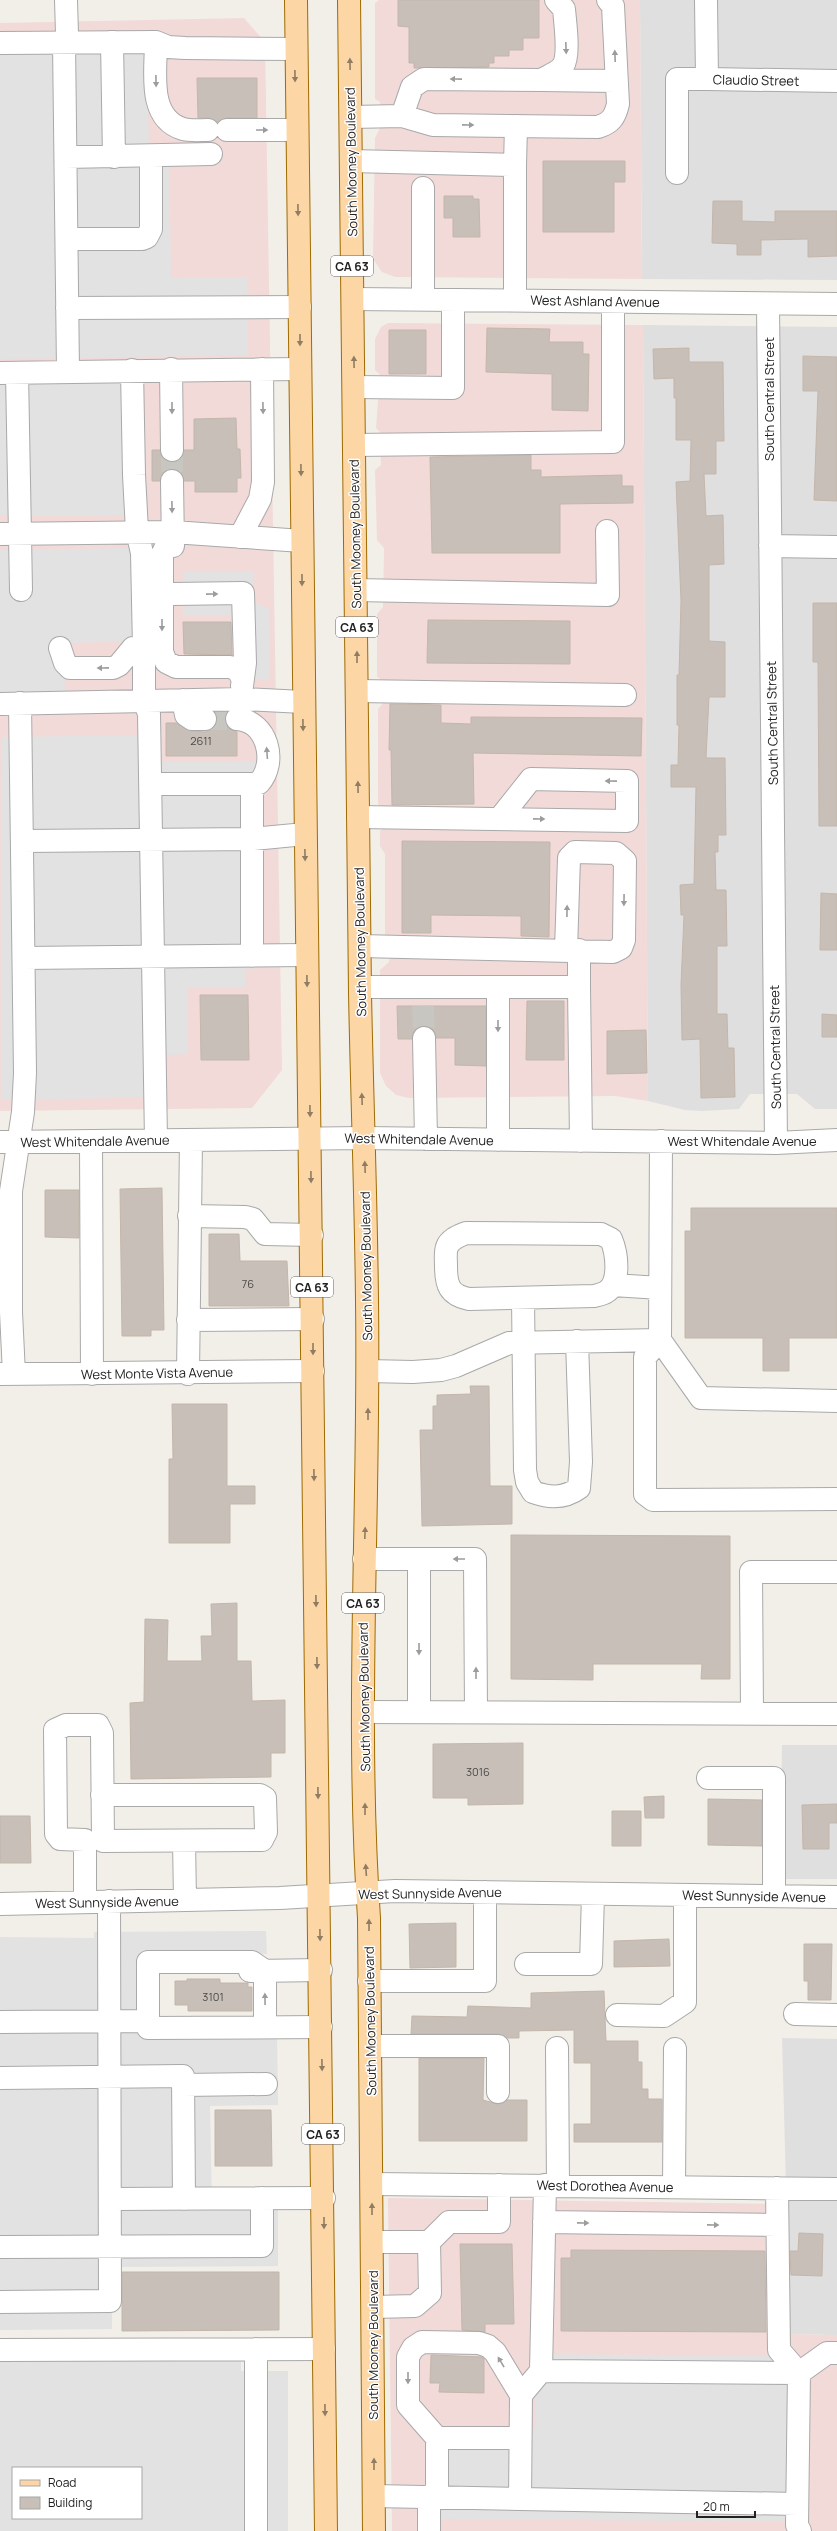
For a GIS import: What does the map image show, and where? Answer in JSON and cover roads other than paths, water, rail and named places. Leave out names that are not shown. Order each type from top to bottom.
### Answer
[{"type":"main road","name":"CA 63","points":[[296,0],[295,49],[300,306],[306,955],[312,1235],[324,2198],[326,2531]]},
{"type":"main road","name":"South Mooney Boulevard","points":[[349,0],[360,987],[368,1371],[368,1453],[364,1559],[364,1712],[370,1981],[374,2531]]},
{"type":"street","points":[[66,0],[67,34],[64,42],[68,371]]},
{"type":"street","points":[[351,116],[402,116],[433,125],[598,127],[607,124],[616,112],[618,104],[613,6],[608,0]]},
{"type":"street","name":"Claudio Street","points":[[706,0],[707,79],[837,81]]},
{"type":"street","points":[[541,80],[555,74],[563,66],[566,56],[564,3]]},
{"type":"street","points":[[112,42],[114,157]]},
{"type":"street","points":[[0,43],[156,42],[168,47],[185,48],[295,49]]},
{"type":"street","points":[[156,42],[157,102],[162,114],[172,124],[184,129],[296,130]]},
{"type":"street","points":[[402,116],[412,87],[424,79],[616,81]]},
{"type":"street","points":[[677,173],[677,79],[707,79]]},
{"type":"street","points":[[433,125],[449,113],[479,111],[572,112],[587,118],[598,127]]},
{"type":"street","points":[[515,300],[516,126]]},
{"type":"street","points":[[66,157],[151,157],[157,153],[211,154]]},
{"type":"street","points":[[67,237],[77,239],[142,239],[147,237],[151,229],[151,157]]},
{"type":"street","points":[[351,161],[515,165]]},
{"type":"street","points":[[423,188],[423,299]]},
{"type":"street","name":"West Ashland Avenue","points":[[353,299],[837,304]]},
{"type":"street","points":[[354,387],[453,388],[453,300]]},
{"type":"street","points":[[354,445],[612,442],[612,302]]},
{"type":"street","name":"South Central Street","points":[[768,304],[776,1143]]},
{"type":"street","points":[[67,308],[300,306]]},
{"type":"street","points":[[21,590],[10,534],[8,373],[171,369],[300,369]]},
{"type":"street","points":[[171,369],[172,450]]},
{"type":"street","points":[[240,537],[260,499],[263,482],[262,369]]},
{"type":"street","points":[[132,370],[137,531],[142,553],[159,592],[139,648],[144,700],[149,714],[156,1140]]},
{"type":"street","points":[[151,784],[252,784],[259,783],[268,769],[266,743],[262,731],[255,724],[246,720],[241,699],[238,670],[230,667],[176,667],[166,662],[162,652],[159,592],[162,555],[173,532],[172,481]]},
{"type":"street","points":[[10,534],[137,531],[302,541]]},
{"type":"street","points":[[356,590],[608,594],[607,531]]},
{"type":"street","points":[[770,546],[837,547]]},
{"type":"street","points":[[159,592],[244,593],[245,663],[241,699]]},
{"type":"street","points":[[60,648],[64,663],[70,668],[113,668],[119,665],[139,648]]},
{"type":"street","points":[[357,691],[625,695]]},
{"type":"street","points":[[7,1374],[11,1312],[11,1191],[9,1142],[23,1112],[24,958],[23,842],[10,704],[241,699],[303,702]]},
{"type":"street","points":[[183,700],[186,715],[192,719],[205,719]]},
{"type":"street","points":[[358,817],[627,821],[627,781],[531,779],[500,818]]},
{"type":"street","points":[[252,784],[252,956]]},
{"type":"street","points":[[23,842],[253,839],[305,834]]},
{"type":"street","points":[[360,946],[573,950],[613,952],[621,948],[622,944],[625,861],[616,853],[575,852],[568,858],[573,950],[579,987],[581,1141]]},
{"type":"street","points":[[24,958],[306,955]]},
{"type":"street","points":[[360,987],[423,997],[498,987],[579,987]]},
{"type":"street","points":[[498,987],[498,1140]]},
{"type":"street","points":[[424,1038],[426,1139]]},
{"type":"street","name":"West Whitendale Avenue","points":[[9,1142],[310,1138],[776,1143],[837,1140]]},
{"type":"street","points":[[188,1374],[191,1140]]},
{"type":"street","points":[[91,1141],[92,1374]]},
{"type":"street","points":[[661,1141],[660,1340],[701,1398],[837,1400]]},
{"type":"street","points":[[189,1216],[253,1218],[265,1234],[312,1235]]},
{"type":"street","points":[[466,1233],[601,1234],[611,1239],[615,1249],[616,1272],[613,1285],[606,1293],[594,1296],[469,1299],[458,1297],[450,1291],[446,1280],[447,1247],[455,1237],[466,1233]]},
{"type":"street","points":[[613,1285],[660,1288]]},
{"type":"street","points":[[523,1298],[524,1455],[527,1482],[533,1492],[556,1497],[569,1495],[579,1488],[577,1340]]},
{"type":"street","points":[[188,1320],[313,1318]]},
{"type":"street","points":[[368,1371],[413,1372],[441,1370],[456,1366],[509,1343],[577,1340],[660,1340]]},
{"type":"street","points":[[660,1340],[645,1357],[645,1494],[653,1500],[837,1499]]},
{"type":"street","name":"West Monte Vista Avenue","points":[[7,1374],[188,1374],[313,1371]]},
{"type":"street","points":[[364,1559],[475,1559],[476,1712]]},
{"type":"street","points":[[419,1559],[420,1712]]},
{"type":"street","points":[[752,1713],[751,1572],[837,1572]]},
{"type":"street","points":[[364,1712],[837,1714]]},
{"type":"street","points":[[85,1902],[94,1841],[102,1795],[102,1733],[98,1725],[66,1725],[55,1730],[56,1834],[60,1839],[94,1841],[262,1840],[266,1832],[266,1798],[260,1795],[102,1795]]},
{"type":"street","points":[[708,1778],[774,1778],[774,1896]]},
{"type":"street","points":[[184,1841],[185,1900]]},
{"type":"street","name":"West Sunnyside Avenue","points":[[0,1904],[320,1896],[367,1892],[485,1892],[837,1897]]},
{"type":"street","points":[[370,1981],[485,1981],[485,1892]]},
{"type":"street","points":[[526,1964],[591,1964],[593,1894]]},
{"type":"street","points":[[617,2015],[664,2016],[685,2002],[685,1895]]},
{"type":"street","points":[[0,2302],[110,2301],[109,1901]]},
{"type":"street","points":[[265,1971],[252,1962],[148,1962],[148,2028],[321,2027]]},
{"type":"street","points":[[265,2027],[228,2015],[169,2015],[162,2010],[159,2002],[159,1985],[162,1977],[170,1972],[321,1970]]},
{"type":"street","points":[[265,1971],[265,2027]]},
{"type":"street","points":[[795,2014],[837,2015]]},
{"type":"street","points":[[0,2022],[148,2021]]},
{"type":"street","points":[[370,2046],[498,2046],[498,2092]]},
{"type":"street","points":[[521,2395],[541,2371],[544,2222],[551,2185],[557,2048]]},
{"type":"street","points":[[674,2188],[675,2049]]},
{"type":"street","points":[[0,2078],[183,2076],[184,2199]]},
{"type":"street","points":[[183,2085],[266,2084]]},
{"type":"street","name":"West Dorothea Avenue","points":[[372,2184],[837,2189]]},
{"type":"street","points":[[373,2242],[429,2242],[449,2222],[499,2222],[499,2185]]},
{"type":"street","points":[[777,2188],[779,2350],[799,2373],[797,2525],[800,2531]]},
{"type":"street","points":[[0,2247],[262,2246],[262,2198]]},
{"type":"street","points":[[110,2199],[324,2198]]},
{"type":"street","points":[[544,2222],[777,2225]]},
{"type":"street","points":[[373,2307],[414,2306],[430,2293],[429,2242]]},
{"type":"street","points":[[429,2531],[437,2438],[408,2405],[408,2357],[413,2348],[422,2342],[479,2343],[488,2346],[495,2352],[521,2395],[520,2500]]},
{"type":"street","points":[[256,2349],[256,2531]]},
{"type":"street","points":[[0,2350],[324,2349]]},
{"type":"street","points":[[541,2371],[799,2373],[827,2353],[837,2353]]},
{"type":"street","points":[[437,2438],[520,2438]]},
{"type":"street","points":[[374,2496],[520,2500],[797,2504]]},
{"type":"tunnel","points":[[172,450],[172,481]]},
{"type":"tunnel","points":[[205,719],[237,719]]},
{"type":"tunnel","points":[[423,1006],[424,1038]]}]
